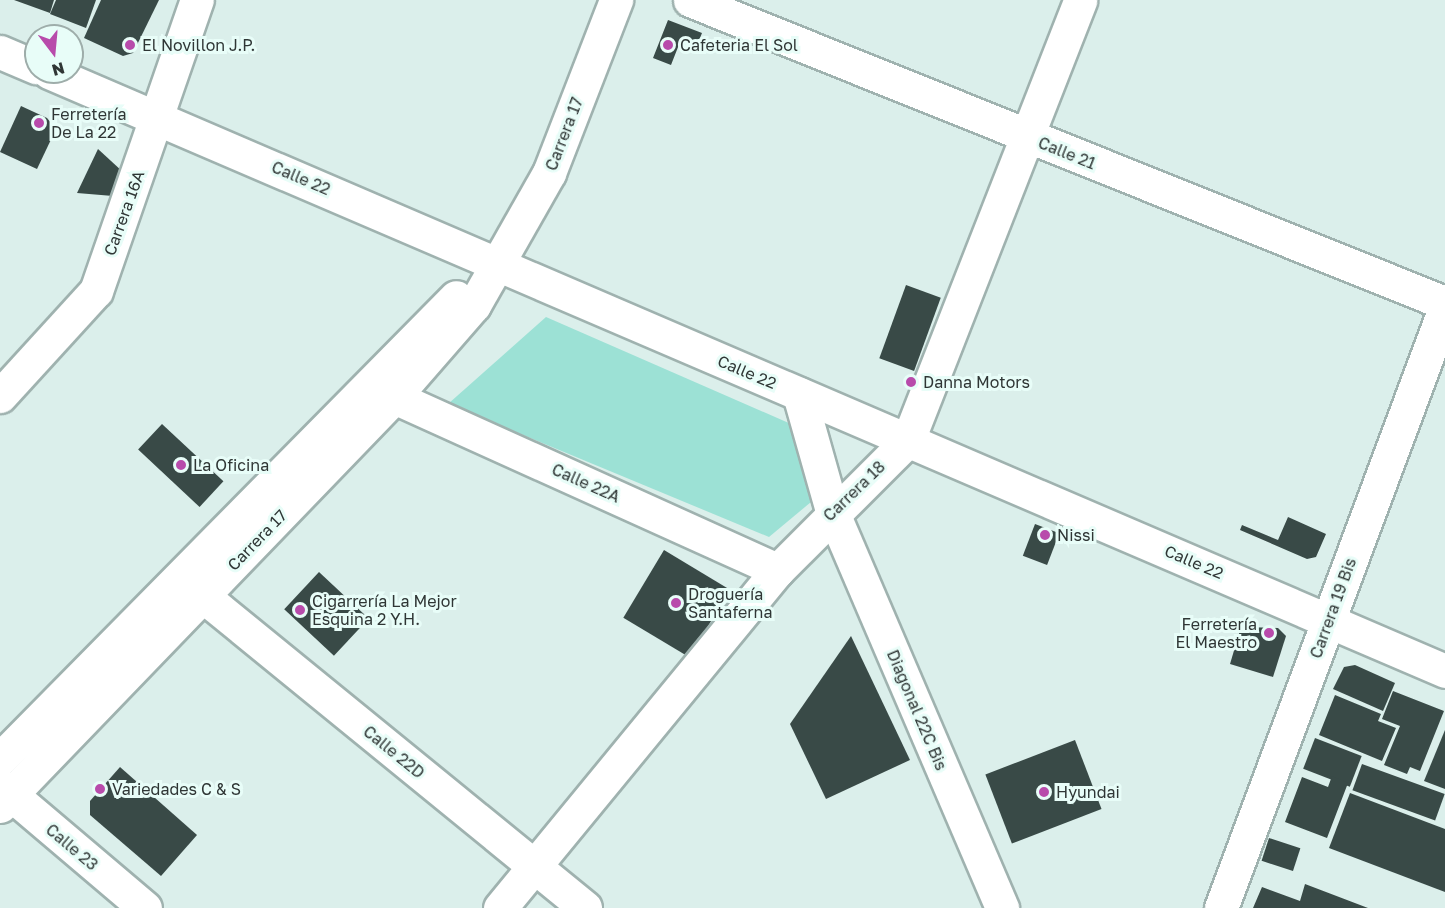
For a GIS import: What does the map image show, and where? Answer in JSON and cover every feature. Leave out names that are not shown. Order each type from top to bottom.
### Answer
[{"type":"street","name":"Carrera 16A","points":[[0,396],[96,291],[158,117],[196,0]]},
{"type":"street","name":"Carrera 17","points":[[4,795],[203,596],[394,397],[474,305],[501,263],[549,173],[616,0]]},
{"type":"street","name":"Calle 21","points":[[690,0],[1026,137],[1445,303]]},
{"type":"street","name":"Carrera 18","points":[[500,908],[778,570],[832,511],[908,440],[1080,0]]},
{"type":"street","points":[[0,52],[24,62]]},
{"type":"street","name":"Calle 22","points":[[78,84],[501,263],[545,288],[908,440],[1445,671]]},
{"type":"street","name":"Carrera 17","points":[[0,759],[380,370],[453,300],[501,263]]},
{"type":"street","name":"Carrera 19 Bis","points":[[1221,908],[1445,308]]},
{"type":"street","name":"Diagonal 22C Bis","points":[[799,394],[832,511],[999,906]]},
{"type":"street","name":"Calle 22A","points":[[394,397],[778,570]]},
{"type":"street","name":"Calle 22D","points":[[203,596],[585,908]]},
{"type":"street","name":"Calle 23","points":[[4,795],[145,908]]},
{"type":"green space","points":[[546,317],[791,424],[811,502],[769,537],[448,404]]},
{"type":"building","points":[[14,0],[54,0],[50,13]]},
{"type":"building","points":[[56,0],[96,0],[86,28],[84,24],[76,24],[50,14]]},
{"type":"building","points":[[101,0],[159,0],[133,53],[123,56],[84,38]]},
{"type":"building","name":"Cafeteria El Sol","points":[[668,20],[702,33],[696,48],[680,42],[671,65],[653,58]]},
{"type":"building","points":[[21,106],[47,118],[56,129],[37,169],[0,152]]},
{"type":"building","points":[[98,149],[123,172],[113,196],[77,193]]},
{"type":"building","points":[[906,285],[941,298],[914,371],[879,358]]},
{"type":"building","name":"La Oficina","points":[[162,424],[223,481],[200,507],[138,450]]},
{"type":"building","points":[[1288,517],[1326,534],[1316,557],[1307,559],[1240,530],[1242,525],[1278,540]]},
{"type":"building","points":[[1035,524],[1059,533],[1047,565],[1023,556]]},
{"type":"building","name":"Droguería Santaferna","points":[[664,550],[730,590],[689,657],[623,618]]},
{"type":"building","points":[[319,572],[369,618],[334,656],[284,609]]},
{"type":"building","points":[[1241,627],[1278,628],[1286,636],[1273,677],[1230,664]]},
{"type":"building","points":[[851,636],[910,760],[826,799],[790,724]]},
{"type":"building","points":[[1355,665],[1395,683],[1383,711],[1333,689],[1344,667]]},
{"type":"building","points":[[1393,691],[1444,711],[1420,771],[1410,767],[1407,774],[1384,765],[1400,726],[1382,719]]},
{"type":"building","points":[[1335,695],[1381,714],[1378,721],[1396,728],[1382,761],[1319,735]]},
{"type":"building","points":[[1445,730],[1445,789],[1424,781]]},
{"type":"building","points":[[1315,738],[1362,756],[1350,787],[1303,769]]},
{"type":"building","name":"Hyundai","points":[[1075,740],[1102,809],[1012,843],[985,774]]},
{"type":"building","points":[[1362,764],[1445,794],[1435,820],[1352,790]]},
{"type":"building","points":[[120,767],[197,835],[161,876],[90,815],[90,801]]},
{"type":"building","points":[[1332,776],[1348,783],[1327,838],[1285,822],[1302,777],[1328,787]]},
{"type":"building","points":[[1350,793],[1445,829],[1445,892],[1329,848]]},
{"type":"building","points":[[1269,838],[1300,848],[1293,871],[1262,861]]},
{"type":"building","points":[[1305,884],[1368,908],[1253,908],[1262,887],[1300,901]]},
{"type":"place","name":"El Novillon J.P.","points":[[130,45]]},
{"type":"place","name":"Cafeteria El Sol","points":[[668,45]]},
{"type":"place","name":"Ferretería De La 22","points":[[39,123]]},
{"type":"place","name":"Danna Motors","points":[[911,382]]},
{"type":"place","name":"La Oficina","points":[[181,465]]},
{"type":"place","name":"Nissi","points":[[1045,535]]},
{"type":"place","name":"Droguería Santaferna","points":[[676,603]]},
{"type":"place","name":"Cigarrería La Mejor Esquina 2 Y.H.","points":[[300,610]]},
{"type":"place","name":"Ferretería El Maestro","points":[[1269,633]]},
{"type":"place","name":"Variedades C & S","points":[[100,789]]},
{"type":"place","name":"Hyundai","points":[[1044,792]]}]
